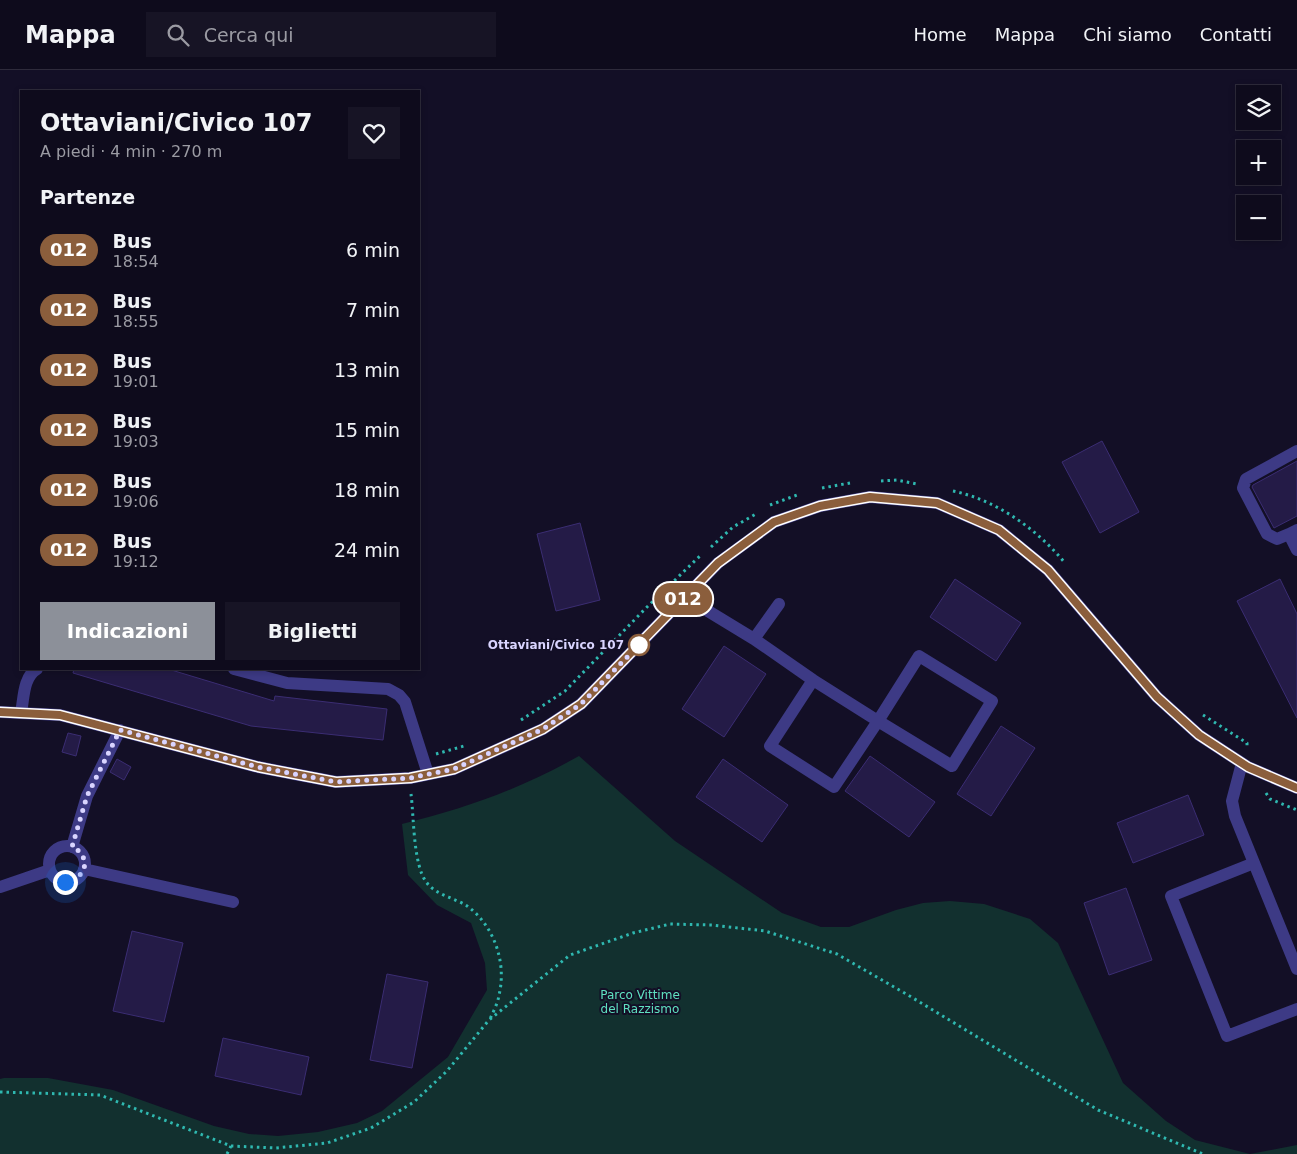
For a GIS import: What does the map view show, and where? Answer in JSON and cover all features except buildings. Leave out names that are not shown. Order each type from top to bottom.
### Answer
[{"type":"street","points":[[1297,452],[1246,479],[1243,488],[1267,534],[1278,539],[1293,532],[1297,550]]},
{"type":"street","points":[[0,712],[60,715],[258,767],[336,782],[410,778],[454,769],[543,729],[581,704],[718,563],[774,522],[820,506],[870,497],[937,503],[999,530],[1048,570],[1157,697],[1199,735],[1245,765],[1295,786]]},
{"type":"street","points":[[685,597],[754,639],[813,680],[878,721],[952,766],[992,701],[919,656],[878,721],[834,788],[770,746],[813,680]]},
{"type":"street","points":[[754,639],[779,604]]},
{"type":"street","points":[[21,713],[27,680],[31,672],[35,670]]},
{"type":"street","points":[[238,670],[286,683],[388,689],[400,695],[405,702],[428,774]]},
{"type":"street","points":[[72,847],[87,796],[120,730]]},
{"type":"street","points":[[1245,765],[1232,801],[1235,816],[1297,969]]},
{"type":"street","points":[[63,846],[72,847],[84,857],[84,869],[77,879],[65,882],[54,877],[50,870],[49,862],[53,852],[63,846]]},
{"type":"street","points":[[1254,863],[1171,896],[1228,1036],[1297,1008]]},
{"type":"street","points":[[84,869],[233,902]]},
{"type":"street","points":[[0,887],[50,870]]},
{"type":"path","points":[[879,481],[897,480],[926,486]]},
{"type":"path","points":[[818,489],[835,484],[853,483]]},
{"type":"path","points":[[946,489],[965,493],[1014,516],[1054,549],[1066,564]]},
{"type":"path","points":[[769,506],[802,494]]},
{"type":"path","points":[[517,723],[565,691],[698,558],[733,527],[762,510]]},
{"type":"path","points":[[1198,712],[1247,743],[1245,765]]},
{"type":"path","points":[[423,759],[466,745]]},
{"type":"path","points":[[410,778],[419,864],[427,884],[467,907],[485,925],[497,943],[501,967],[500,994],[490,1020]]},
{"type":"path","points":[[1265,791],[1270,799],[1297,810]]},
{"type":"path","points":[[0,1092],[100,1095],[231,1146],[276,1148],[326,1143],[371,1128],[414,1102],[447,1072],[490,1020],[570,955],[625,936],[670,924],[765,931],[837,954],[1098,1110],[1204,1154]]},
{"type":"path","points":[[227,1154],[231,1146]]},
{"type":"green space","name":"Parco Vittime del Razzismo","points":[[579,756],[675,841],[782,913],[821,927],[849,927],[896,910],[923,903],[950,901],[984,904],[1030,919],[1058,943],[1123,1083],[1166,1121],[1195,1140],[1250,1154],[0,1154],[0,1079],[4,1078],[48,1078],[113,1090],[214,1126],[249,1134],[278,1136],[318,1132],[357,1123],[382,1111],[448,1057],[487,990],[485,963],[471,923],[437,905],[408,875],[402,824],[471,804],[514,788]]},
{"type":"green space","points":[[1297,1145],[1297,1154],[1250,1154]]},
{"type":"bus line","name":"012","points":[[0,712],[60,715],[258,767],[336,782],[410,778],[454,769],[543,729],[581,704],[718,563],[774,522],[820,506],[870,497],[937,503],[999,530],[1048,570],[1157,697],[1199,735],[1248,767],[1297,788]]},
{"type":"place","name":"Ottaviani/Civico 107","points":[[639,645]]},
{"type":"route","points":[[65,882],[71,882],[82,875],[85,863],[84,857],[72,847],[87,796],[120,730],[258,767],[336,782],[410,778],[454,769],[543,729],[581,704],[644,640],[639,645]]}]
